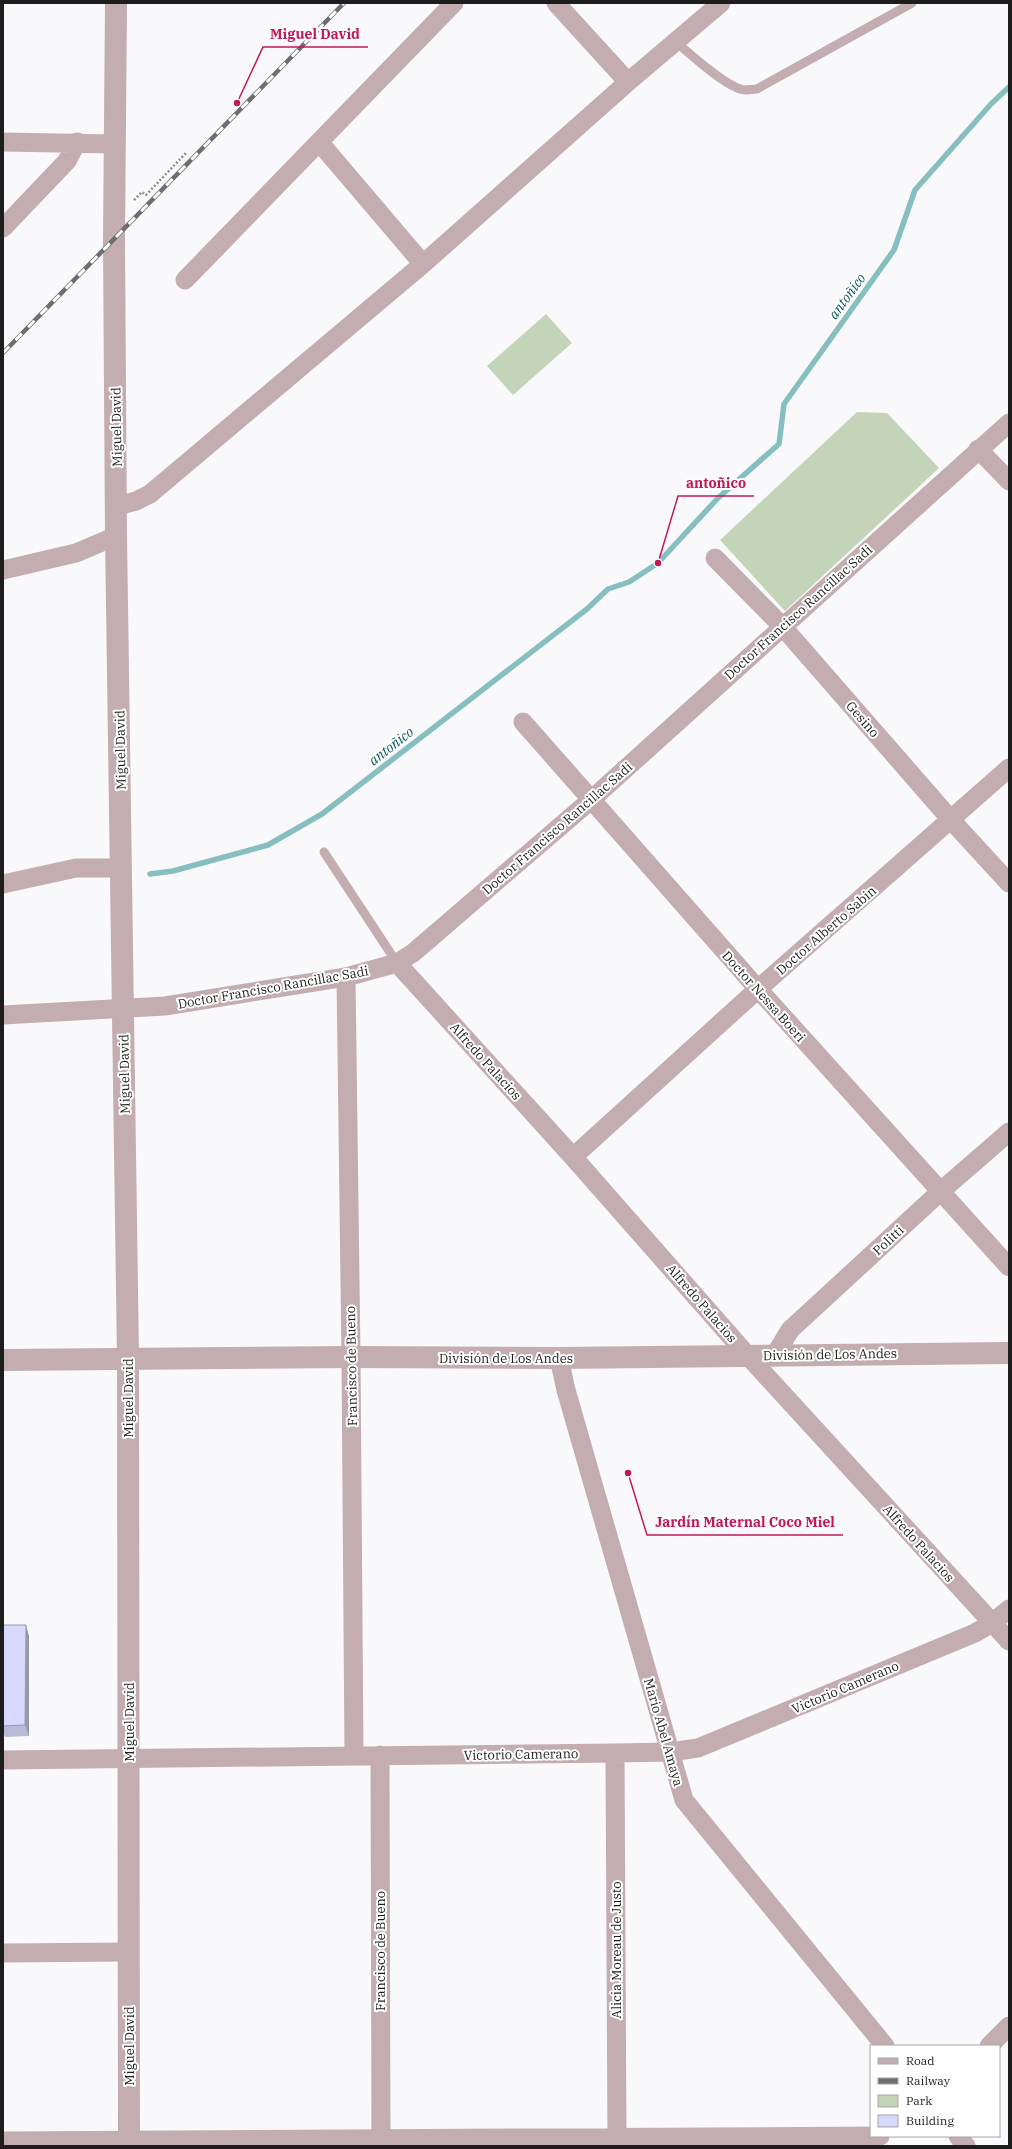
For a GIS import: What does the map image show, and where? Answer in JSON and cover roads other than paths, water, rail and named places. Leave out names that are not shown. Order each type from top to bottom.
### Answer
[{"type":"street","name":"Miguel David","points":[[116,3],[114,144],[116,536],[128,1358],[130,1759],[128,1952],[129,2143]]},
{"type":"street","points":[[185,280],[320,143],[454,3]]},
{"type":"street","points":[[556,3],[628,82]]},
{"type":"street","points":[[117,506],[136,501],[150,494],[423,264],[628,82],[721,3]]},
{"type":"street","points":[[3,142],[77,142],[114,144]]},
{"type":"street","points":[[3,228],[67,161],[77,142]]},
{"type":"street","points":[[320,143],[423,264]]},
{"type":"street","name":"Doctor Francisco Rancillac Sadi","points":[[3,1015],[165,1006],[346,977],[397,963],[413,953],[592,799],[978,449],[1009,423]]},
{"type":"street","points":[[978,449],[1009,481]]},
{"type":"street","points":[[3,570],[76,553],[116,536]]},
{"type":"street","name":"Gesino","points":[[715,558],[782,626],[952,821],[1009,883]]},
{"type":"street","name":"Doctor Nessa Boeri","points":[[523,722],[758,990],[1009,1267]]},
{"type":"street","name":"Doctor Alberto Sabin","points":[[573,1157],[758,990],[952,821],[1009,768]]},
{"type":"street","points":[[3,884],[76,868],[121,868]]},
{"type":"street","name":"Alfredo Palacios","points":[[397,963],[573,1157],[748,1356],[1009,1641]]},
{"type":"street","name":"Francisco de Bueno","points":[[346,977],[354,1755]]},
{"type":"street","name":"Politti","points":[[775,1355],[790,1330],[941,1191],[1009,1132]]},
{"type":"street","name":"División de Los Andes","points":[[3,1360],[351,1357],[559,1358],[1009,1353]]},
{"type":"street","name":"Mario Abel Amaya","points":[[559,1358],[566,1390],[684,1800],[884,2045]]},
{"type":"street","name":"Victorio Camerano","points":[[3,1760],[615,1753],[670,1752],[698,1748],[975,1633],[992,1623],[1009,1609]]},
{"type":"street","name":"Alicia Moreau de Justo","points":[[615,1753],[617,2141]]},
{"type":"street","name":"Francisco de Bueno","points":[[380,1755],[381,2143]]},
{"type":"street","points":[[3,1953],[128,1952]]},
{"type":"street","points":[[990,2045],[1009,2026]]},
{"type":"street","points":[[3,2141],[129,2143],[840,2141],[872,2137]]},
{"type":"street","points":[[959,2137],[966,2146]]},
{"type":"lane","points":[[676,42],[715,74],[731,84],[744,90],[758,89],[912,3]]},
{"type":"lane","points":[[324,852],[397,963]]},
{"type":"waterway","name":"antoñico","points":[[150,874],[173,871],[268,845],[322,814],[587,609],[608,589],[629,582],[658,563],[718,498],[779,444],[784,404],[894,250],[915,190],[991,104],[1009,87]]},
{"type":"railway","points":[[3,353],[344,3]]},
{"type":"place","name":"Miguel David","points":[[237,103]]},
{"type":"place","name":"antoñico","points":[[658,563]]},
{"type":"place","name":"Jardín Maternal Coco Miel","points":[[628,1473]]}]
